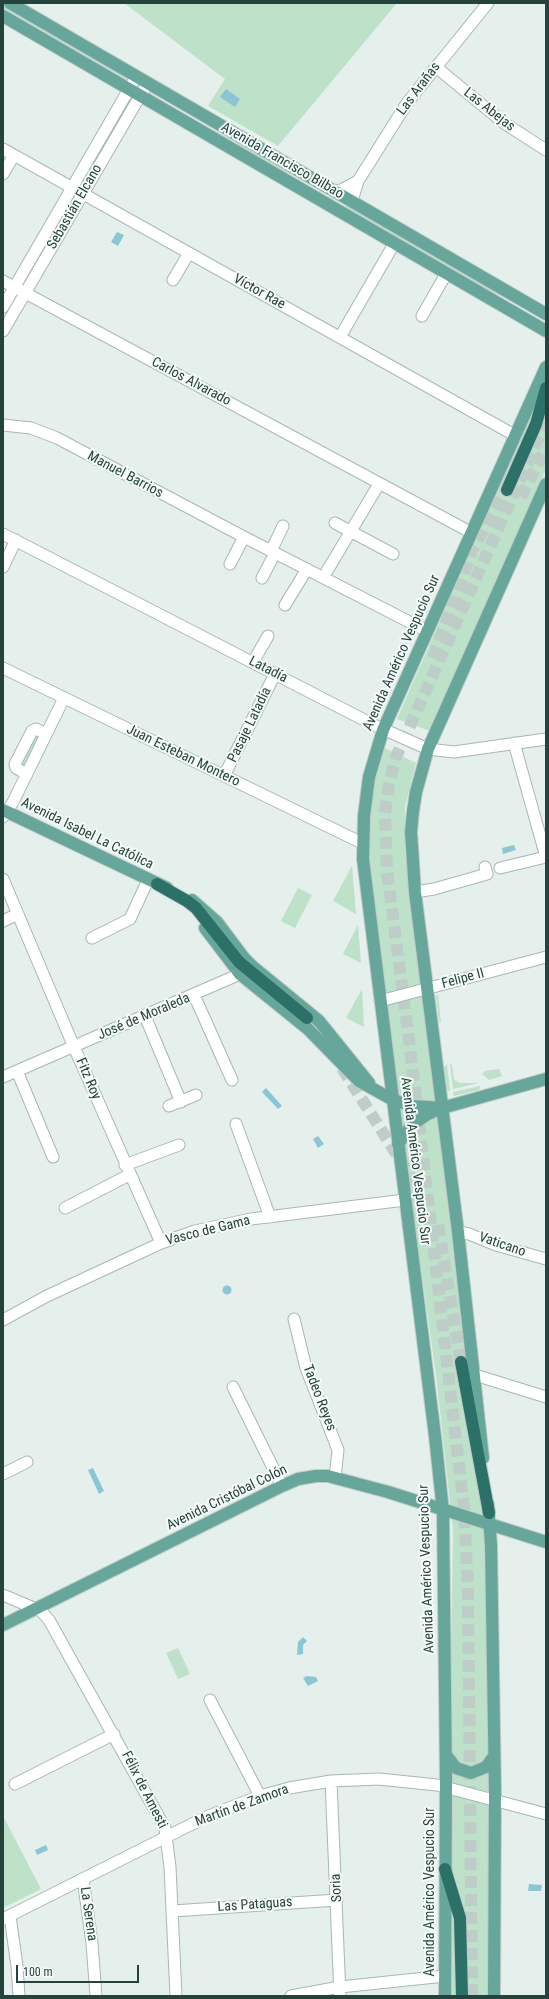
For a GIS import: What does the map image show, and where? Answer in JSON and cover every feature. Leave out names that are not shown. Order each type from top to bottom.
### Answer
[{"type":"highway","points":[[507,490],[536,424],[546,388]]},
{"type":"highway","points":[[153,882],[187,901],[196,908],[239,962],[307,1018]]},
{"type":"highway","points":[[461,1362],[490,1519]]},
{"type":"highway","points":[[445,1869],[460,1918],[462,1996]]},
{"type":"main road","name":"Avenida Francisco Bilbao","points":[[10,3],[147,84],[546,314]]},
{"type":"main road","name":"Avenida Francisco Bilbao","points":[[3,16],[546,331]]},
{"type":"main road","points":[[322,202],[343,205],[352,201]]},
{"type":"main road","name":"Avenida Américo Vespucio Sur","points":[[445,1996],[446,1786],[443,1510],[362,843],[367,791],[383,730],[546,367]]},
{"type":"main road","points":[[494,1996],[495,1799],[490,1519],[475,1375],[427,989],[411,832],[416,792],[428,749],[546,484]]},
{"type":"main road","name":"Avenida Isabel La Católica","points":[[4,813],[191,899],[218,922],[249,962],[320,1020],[380,1094]]},
{"type":"main road","name":"Avenida Isabel La Católica","points":[[153,882],[186,904],[240,974],[308,1029],[351,1075],[380,1094],[393,1100],[414,1106],[442,1108],[546,1079]]},
{"type":"main road","points":[[398,1144],[406,1131],[418,1119],[442,1108]]},
{"type":"main road","name":"Avenida Cristóbal Colón","points":[[3,1625],[282,1486],[311,1476],[321,1475],[335,1478],[443,1510],[490,1519],[546,1542]]},
{"type":"main road","points":[[445,1750],[452,1765],[460,1771],[471,1773],[486,1767],[494,1756]]},
{"type":"street","name":"Las Arañas","points":[[352,201],[358,181],[407,103],[488,3]]},
{"type":"street","name":"Las Abejas","points":[[436,67],[494,116],[546,150]]},
{"type":"street","name":"Sebastián Elcano","points":[[3,307],[136,77]]},
{"type":"street","name":"Sebastián Elcano","points":[[3,331],[147,84]]},
{"type":"street","name":"Víctor Rae","points":[[3,149],[516,436]]},
{"type":"street","points":[[3,174],[14,155]]},
{"type":"street","points":[[335,191],[341,190],[358,181]]},
{"type":"street","points":[[340,337],[394,244]]},
{"type":"street","points":[[173,280],[189,253]]},
{"type":"street","points":[[422,316],[446,274]]},
{"type":"street","name":"Carlos Alvarado","points":[[3,281],[472,534]]},
{"type":"street","name":"Manuel Barrios","points":[[3,425],[30,428],[53,436],[244,537],[427,631]]},
{"type":"street","points":[[327,571],[379,484]]},
{"type":"street","points":[[335,523],[393,554]]},
{"type":"street","points":[[262,578],[283,526]]},
{"type":"street","name":"Latadía","points":[[3,534],[383,730],[428,749],[454,752],[546,739]]},
{"type":"street","points":[[230,564],[244,537]]},
{"type":"street","points":[[3,567],[16,540]]},
{"type":"street","points":[[285,605],[307,569]]},
{"type":"street","points":[[253,662],[268,636]]},
{"type":"street","name":"Juan Esteban Montero","points":[[3,668],[362,843]]},
{"type":"street","name":"Pasaje Latadía","points":[[224,776],[275,674]]},
{"type":"street","points":[[4,813],[27,774],[16,768],[15,764],[32,730],[36,729],[46,734],[64,698]]},
{"type":"street","points":[[500,868],[546,857],[514,743]]},
{"type":"street","points":[[416,892],[434,889],[487,874],[485,867]]},
{"type":"street","name":"Fitz Roy","points":[[3,879],[127,1170],[161,1243]]},
{"type":"street","points":[[92,938],[130,919],[153,882]]},
{"type":"street","points":[[3,920],[18,914]]},
{"type":"street","name":"Felipe II","points":[[380,1001],[546,957]]},
{"type":"street","name":"José de Moraleda","points":[[3,1077],[240,974]]},
{"type":"street","points":[[194,995],[232,1080]]},
{"type":"street","points":[[145,1016],[181,1102]]},
{"type":"street","points":[[17,1071],[53,1157]]},
{"type":"street","points":[[169,1106],[196,1095]]},
{"type":"street","points":[[236,1124],[270,1217]]},
{"type":"street","points":[[65,1208],[127,1170],[179,1145]]},
{"type":"street","name":"Vasco de Gama","points":[[3,1320],[48,1296],[161,1243],[212,1227],[270,1217],[405,1200]]},
{"type":"street","name":"Vaticano","points":[[458,1232],[469,1234],[496,1245],[546,1259]]},
{"type":"street","name":"Tadeo Reyes","points":[[294,1318],[306,1368],[338,1450],[335,1478]]},
{"type":"street","points":[[475,1375],[546,1397]]},
{"type":"street","points":[[233,1387],[282,1486]]},
{"type":"street","points":[[3,1474],[27,1462]]},
{"type":"street","points":[[3,1595],[37,1609]]},
{"type":"street","name":"Félix de Amesti","points":[[37,1609],[49,1620],[162,1822],[167,1836],[173,1911],[176,1996]]},
{"type":"street","points":[[210,1700],[260,1796]]},
{"type":"street","points":[[15,1784],[114,1734]]},
{"type":"street","name":"Martín de Zamora","points":[[6,1917],[206,1817],[260,1796],[289,1788],[332,1781],[379,1779],[446,1786],[546,1814]]},
{"type":"street","name":"Soria","points":[[332,1781],[340,1992]]},
{"type":"street","name":"La Serena","points":[[83,1879],[92,1943],[96,1996]]},
{"type":"street","name":"Las Pataguas","points":[[173,1911],[337,1900]]},
{"type":"street","points":[[6,1917],[17,1966],[20,1996]]},
{"type":"street","points":[[291,1996],[340,1992],[445,1976]]},
{"type":"green space","points":[[124,3],[397,3],[278,146],[208,106],[225,79]]},
{"type":"green space","points":[[3,5],[125,76],[129,81],[3,8]]},
{"type":"green space","points":[[129,99],[131,101],[84,183],[81,182]]},
{"type":"green space","points":[[221,135],[246,145],[299,178],[283,171]]},
{"type":"green space","points":[[71,198],[74,200],[28,280],[24,278]]},
{"type":"green space","points":[[345,206],[350,206],[516,303],[477,285],[345,208]]},
{"type":"green space","points":[[539,400],[546,408],[546,469],[430,731],[397,719],[487,513]]},
{"type":"green space","points":[[35,733],[42,737],[26,768],[19,764]]},
{"type":"green space","points":[[385,748],[416,763],[405,807],[405,849],[469,1382],[481,1501],[484,1541],[490,1792],[449,1782],[453,1530],[436,1375],[405,1155],[369,853],[369,816],[374,783]]},
{"type":"green space","points":[[352,866],[356,914],[333,901]]},
{"type":"green space","points":[[298,888],[312,895],[295,928],[281,921]]},
{"type":"green space","points":[[358,925],[361,963],[343,954]]},
{"type":"green space","points":[[362,989],[364,1027],[346,1018]]},
{"type":"green space","points":[[438,994],[441,1022],[439,1022],[436,996]]},
{"type":"green space","points":[[447,1064],[450,1091],[447,1091],[444,1067]]},
{"type":"green space","points":[[450,1064],[452,1065],[454,1080],[460,1083],[479,1083],[453,1089]]},
{"type":"green space","points":[[499,1069],[502,1076],[489,1080],[482,1074],[485,1071]]},
{"type":"green space","points":[[480,1086],[479,1090],[454,1096],[453,1092]]},
{"type":"green space","points":[[178,1648],[190,1674],[178,1679],[166,1653]]},
{"type":"green space","points":[[453,1794],[489,1802],[488,1996],[450,1996]]},
{"type":"green space","points":[[3,1816],[41,1889],[3,1908]]},
{"type":"water","points":[[226,89],[240,99],[235,107],[220,97]]},
{"type":"water","points":[[117,232],[124,235],[118,246],[111,242]]},
{"type":"water","points":[[514,845],[516,850],[503,854],[502,848]]},
{"type":"water","points":[[266,1088],[282,1106],[278,1109],[262,1092]]},
{"type":"water","points":[[318,1136],[324,1144],[318,1148],[313,1139]]},
{"type":"water","points":[[227,1285],[232,1290],[227,1295],[222,1290]]},
{"type":"water","points":[[93,1468],[104,1491],[99,1494],[88,1470]]},
{"type":"water","points":[[303,1637],[307,1641],[303,1645],[303,1654],[297,1655],[298,1642]]},
{"type":"water","points":[[307,1676],[316,1677],[318,1681],[308,1686],[303,1678]]},
{"type":"water","points":[[46,1845],[48,1850],[37,1855],[35,1850]]},
{"type":"water","points":[[529,1884],[542,1885],[541,1891],[528,1891]]},
{"type":"tunnel","points":[[472,1996],[468,1592],[464,1508],[412,1064],[387,871],[385,813],[389,784],[396,757],[546,422]]},
{"type":"tunnel","points":[[521,497],[546,448]]},
{"type":"tunnel","points":[[433,658],[473,548],[507,490]]},
{"type":"tunnel","points":[[342,1068],[411,1177],[420,1197],[421,1210]]},
{"type":"tunnel","points":[[438,1225],[461,1362]]}]
